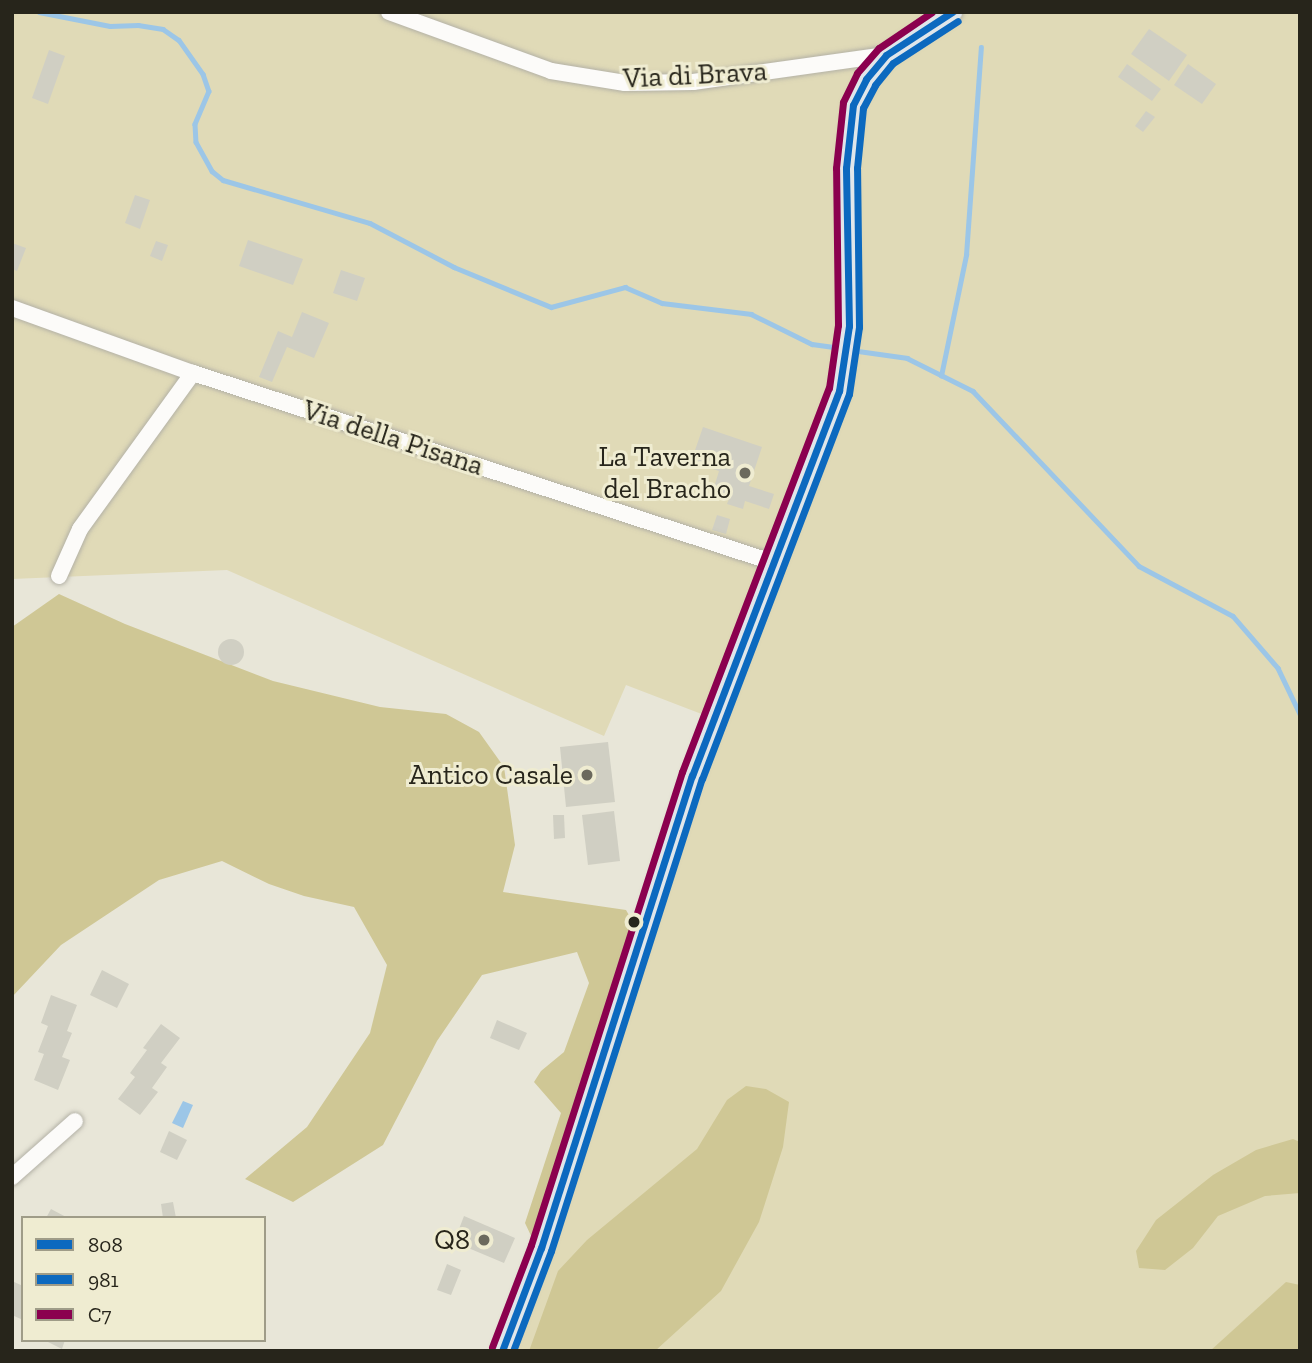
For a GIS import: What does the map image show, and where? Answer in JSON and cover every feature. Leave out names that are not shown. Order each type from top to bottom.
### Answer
[{"type":"main road","points":[[502,1351],[541,1248],[689,786],[775,563],[842,375],[849,326],[846,168],[849,125],[860,88],[886,55],[952,12]]},
{"type":"street","name":"Via di Brava","points":[[389,12],[551,71],[625,83],[692,82],[886,55]]},
{"type":"street","name":"Via della Pisana","points":[[12,308],[193,373],[775,563]]},
{"type":"street","points":[[59,576],[80,529],[193,373]]},
{"type":"street","points":[[12,1177],[75,1121]]},
{"type":"shaded area","points":[[12,12],[1300,12],[1300,1351],[509,1351],[528,1312],[725,723],[626,685],[604,736],[227,570],[12,579]]},
{"type":"shaded area","points":[[59,594],[125,624],[273,681],[380,707],[446,714],[479,732],[504,767],[515,845],[503,892],[626,910],[634,924],[573,1128],[533,1240],[525,1223],[561,1113],[534,1082],[541,1071],[564,1052],[589,983],[577,952],[482,975],[437,1041],[383,1145],[293,1202],[245,1179],[307,1127],[370,1033],[387,965],[354,907],[304,896],[269,884],[222,861],[159,880],[61,945],[12,997],[12,627]]},
{"type":"shaded area","points":[[746,1086],[766,1089],[789,1102],[783,1147],[759,1222],[721,1291],[655,1351],[529,1351],[558,1271],[587,1240],[697,1149],[727,1100]]},
{"type":"shaded area","points":[[1293,1139],[1300,1142],[1300,1193],[1265,1196],[1218,1216],[1193,1248],[1165,1270],[1139,1268],[1136,1251],[1156,1220],[1213,1175],[1256,1150]]},
{"type":"shaded area","points":[[1286,1282],[1300,1285],[1300,1351],[1210,1351]]},
{"type":"water","points":[[183,1101],[193,1105],[183,1128],[172,1123]]},
{"type":"building","points":[[1149,29],[1187,55],[1169,81],[1131,54]]},
{"type":"building","points":[[49,50],[65,56],[48,104],[32,98]]},
{"type":"building","points":[[1127,64],[1161,89],[1152,101],[1118,77]]},
{"type":"building","points":[[1188,64],[1216,84],[1202,104],[1174,85]]},
{"type":"building","points":[[1146,111],[1155,117],[1143,132],[1135,126]]},
{"type":"building","points":[[135,195],[150,200],[140,229],[125,223]]},
{"type":"building","points":[[248,240],[303,259],[293,285],[239,266]]},
{"type":"building","points":[[156,241],[168,245],[162,261],[150,256]]},
{"type":"building","points":[[12,243],[26,248],[17,271],[12,269]]},
{"type":"building","points":[[341,270],[365,278],[357,301],[333,293]]},
{"type":"building","points":[[302,312],[329,323],[314,358],[287,347],[272,382],[259,377],[278,331],[292,337]]},
{"type":"building","points":[[703,427],[762,447],[749,486],[774,494],[769,509],[745,501],[743,509],[727,504],[729,499],[712,494],[719,471],[691,462]]},
{"type":"building","points":[[717,515],[730,519],[726,534],[712,530]]},
{"type":"building","points":[[231,639],[240,643],[244,652],[240,661],[231,665],[222,661],[218,652],[222,643]]},
{"type":"building","name":"Antico Casale","points":[[608,742],[615,802],[566,807],[560,747]]},
{"type":"building","points":[[614,811],[620,861],[588,865],[582,815]]},
{"type":"building","points":[[553,815],[564,815],[565,838],[554,839]]},
{"type":"building","points":[[102,970],[129,984],[117,1008],[90,995]]},
{"type":"building","points":[[51,995],[77,1005],[67,1031],[72,1033],[62,1057],[70,1060],[58,1090],[34,1080],[44,1054],[38,1052],[48,1026],[41,1023]]},
{"type":"building","points":[[497,1020],[527,1033],[519,1050],[490,1038]]},
{"type":"building","points":[[161,1024],[180,1038],[161,1063],[167,1067],[152,1088],[158,1092],[140,1115],[118,1099],[135,1077],[130,1073],[147,1050],[143,1048]]},
{"type":"building","points":[[169,1131],[187,1140],[177,1160],[160,1152]]},
{"type":"building","points":[[173,1202],[176,1216],[163,1216],[161,1204]]},
{"type":"building","points":[[51,1209],[64,1216],[47,1216]]},
{"type":"building","name":"Q8","points":[[464,1216],[515,1238],[504,1263],[454,1242]]},
{"type":"building","points":[[447,1264],[461,1270],[451,1295],[437,1290]]},
{"type":"building","points":[[12,1281],[21,1285],[21,1319],[12,1315]]},
{"type":"building","points":[[48,1342],[64,1342],[62,1349]]},
{"type":"waterway","points":[[39,12],[110,26],[138,25],[163,29],[179,40],[203,74],[209,91],[195,124],[196,142],[212,171],[223,180],[370,223],[454,267],[551,307],[625,287],[662,303],[751,314],[812,344],[839,348]]},
{"type":"waterway","points":[[941,376],[966,255],[981,48]]},
{"type":"waterway","points":[[851,350],[907,358],[973,391],[1139,566],[1233,616],[1278,668],[1300,714]]},
{"type":"transit line","name":"C7","points":[[492,1347],[531,1245],[682,772],[829,388],[838,325],[836,168],[843,102],[857,73],[879,48],[932,12]]},
{"type":"transit line","name":"808","points":[[502,1351],[541,1248],[692,776],[839,391],[849,326],[846,168],[853,105],[866,79],[886,55],[952,12]]},
{"type":"transit line","name":"981","points":[[513,1351],[551,1251],[702,779],[849,394],[859,327],[857,168],[863,108],[875,85],[893,63],[958,21]]},
{"type":"place","name":"La Taverna del Bracho","points":[[745,473]]},
{"type":"place","name":"Antico Casale","points":[[587,775]]},
{"type":"place","name":"Q8","points":[[484,1240]]}]
